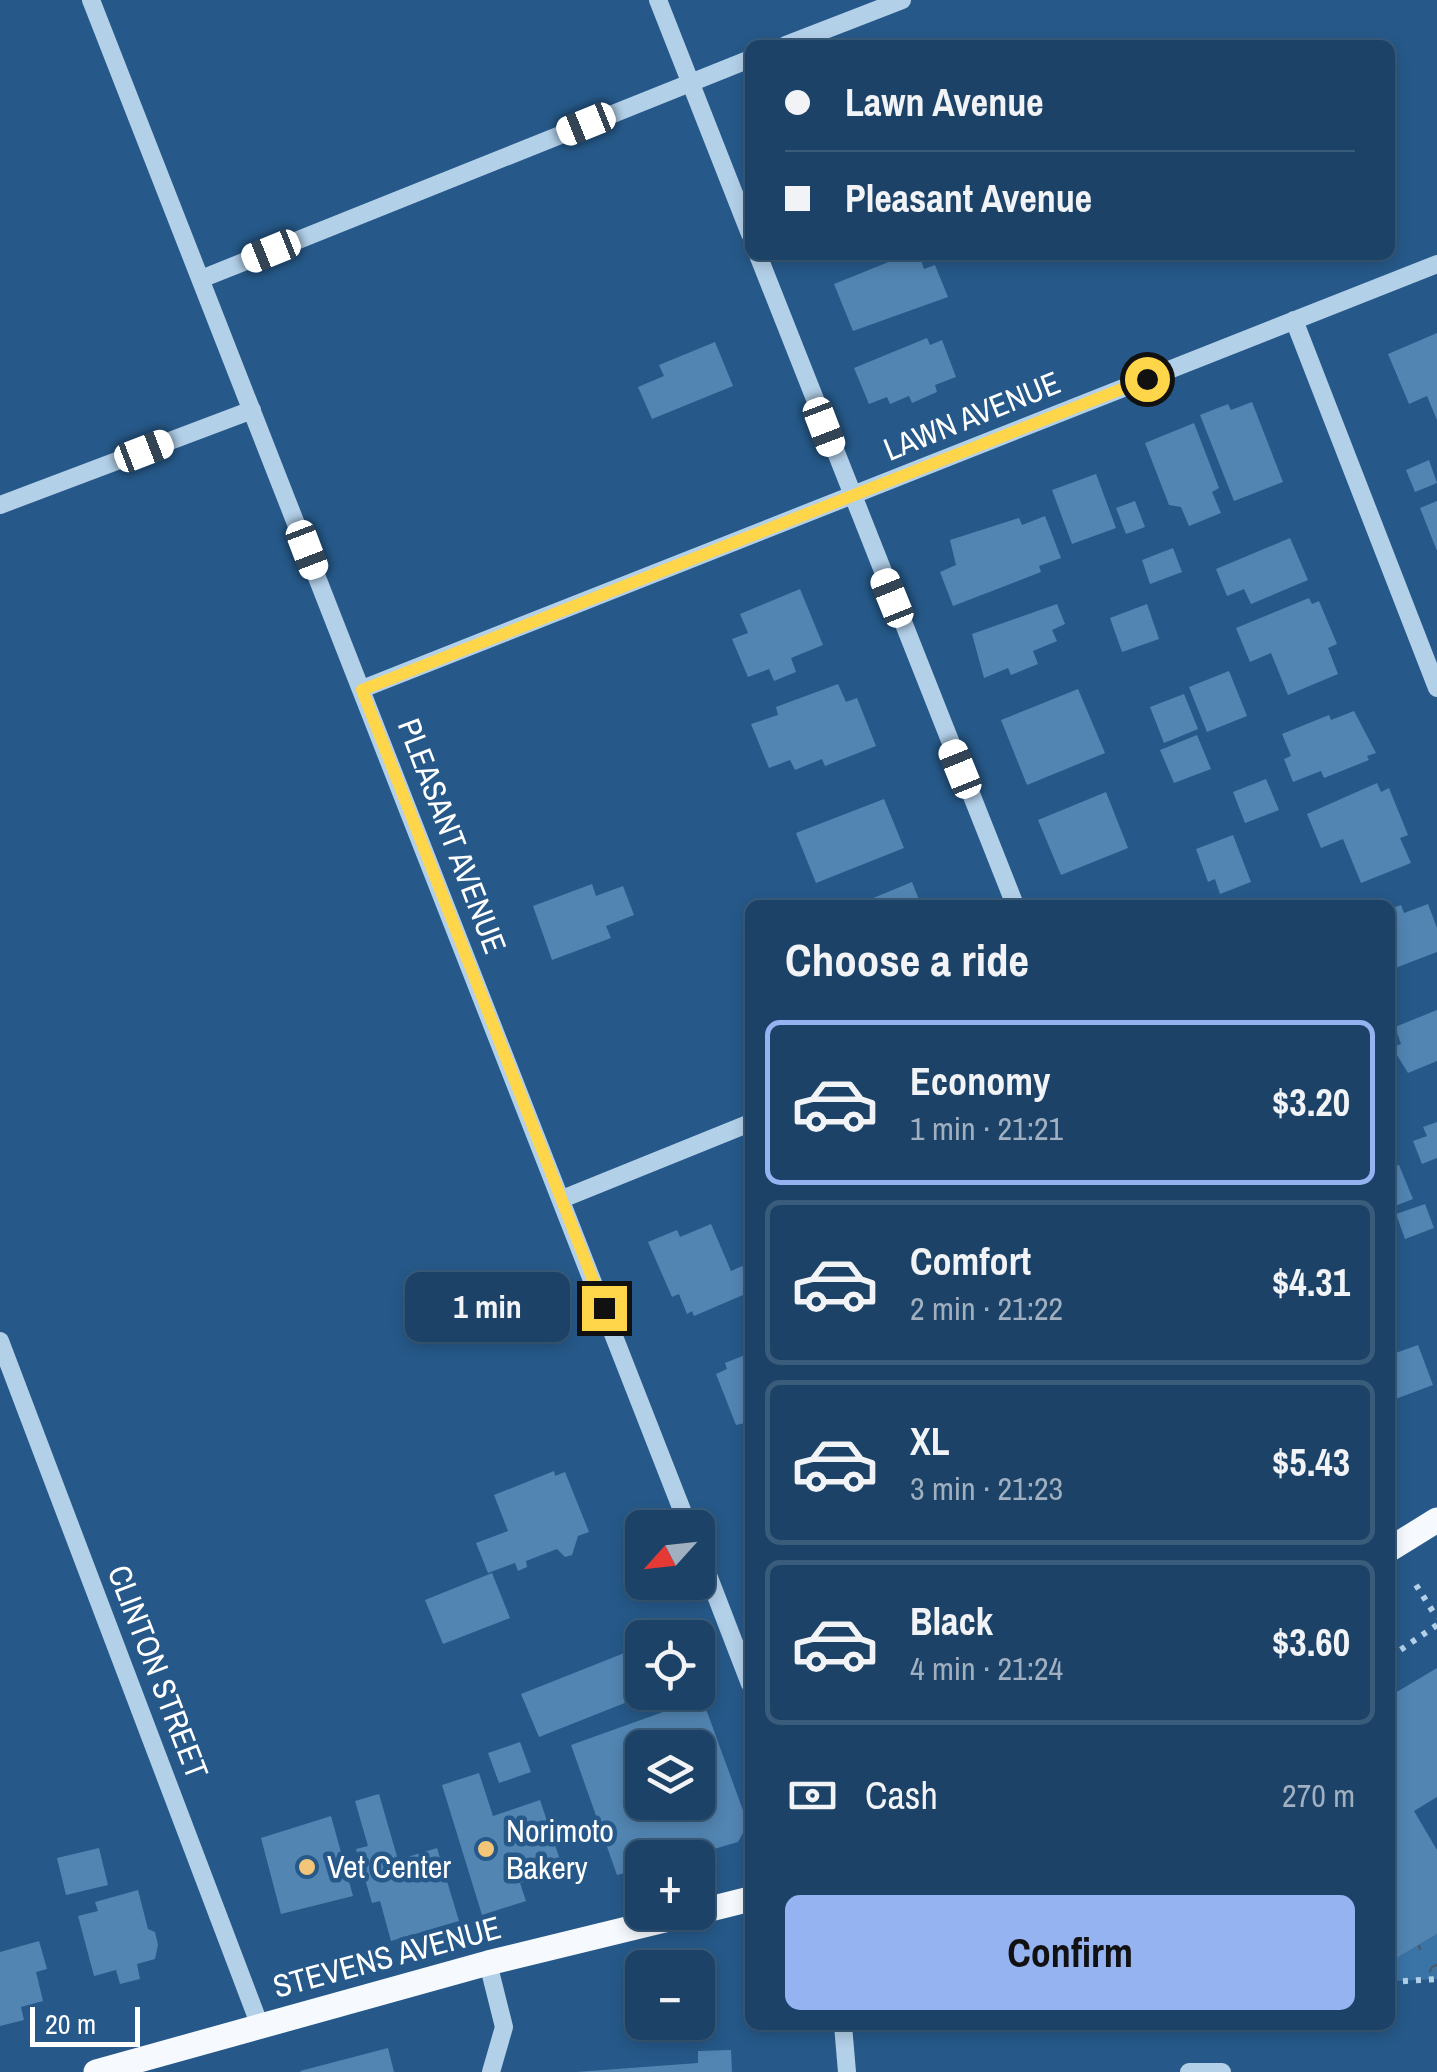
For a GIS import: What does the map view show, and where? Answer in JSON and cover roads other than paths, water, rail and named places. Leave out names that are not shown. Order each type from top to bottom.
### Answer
[{"type":"main road","points":[[1395,1546],[1437,1520]]},
{"type":"main road","name":"STEVENS AVENUE","points":[[715,1908],[745,1900]]},
{"type":"main road","name":"STEVENS AVENUE","points":[[96,2072],[488,1963],[625,1930]]},
{"type":"street","name":"PLEASANT AVENUE","points":[[91,0],[682,1510]]},
{"type":"street","points":[[658,0],[745,221]]},
{"type":"street","points":[[799,40],[902,0]]},
{"type":"street","points":[[201,279],[745,61]]},
{"type":"street","points":[[760,260],[1013,900]]},
{"type":"street","name":"LAWN AVENUE","points":[[362,690],[1437,264]]},
{"type":"street","points":[[1294,320],[1437,688]]},
{"type":"street","points":[[0,505],[252,410]]},
{"type":"street","points":[[562,1199],[745,1126]]},
{"type":"street","name":"CLINTON STREET","points":[[0,1340],[260,2026]]},
{"type":"street","points":[[715,1593],[745,1671]]},
{"type":"street","points":[[488,1963],[504,2026],[491,2072]]},
{"type":"street","points":[[843,2030],[847,2072]]},
{"type":"street","points":[[1189,2072],[1222,2072]]},
{"type":"place","name":"Norimoto Bakery","points":[[486,1849]]},
{"type":"place","name":"Vet Center","points":[[307,1867]]}]
